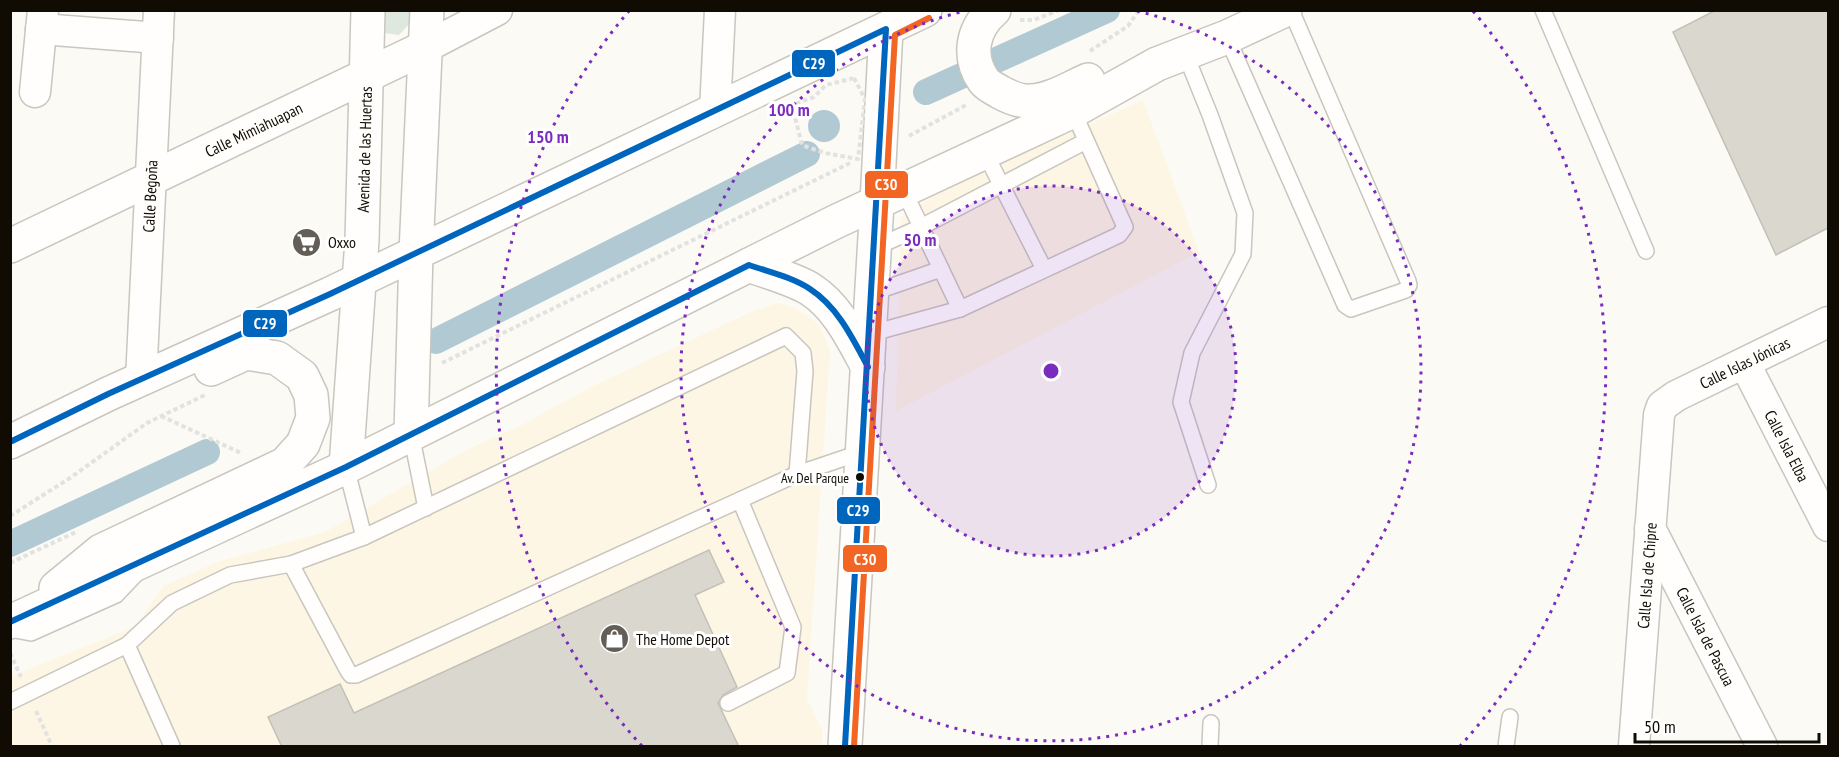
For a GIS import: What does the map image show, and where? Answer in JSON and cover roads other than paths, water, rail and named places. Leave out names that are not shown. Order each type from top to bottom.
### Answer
[{"type":"main road","name":"Avenida de las Huertas","points":[[346,467],[359,280],[368,10]]},
{"type":"main road","points":[[411,434],[416,253],[427,10]]},
{"type":"main road","points":[[10,442],[359,280],[925,10]]},
{"type":"main road","points":[[14,623],[346,467],[749,265],[1073,111],[1171,59],[1227,37],[1285,10]]},
{"type":"main road","points":[[1004,15],[983,20],[976,34],[984,76],[1010,98],[1029,101],[1048,98],[1101,75],[1171,59]]},
{"type":"main road","points":[[845,747],[874,248],[891,197],[880,148],[886,29]]},
{"type":"main road","name":"Calle Mimiahuapan","points":[[10,246],[426,47]]},
{"type":"main road","points":[[749,265],[809,288],[828,304],[843,321],[868,367]]},
{"type":"main road","points":[[10,450],[71,434],[246,353],[278,358],[302,376],[311,395],[313,418],[303,444],[285,464],[101,551],[14,623]]},
{"type":"street","name":"Calle Mimiahuapan","points":[[426,47],[497,10]]},
{"type":"street","points":[[716,111],[720,10]]},
{"type":"street","points":[[35,92],[42,20],[158,24]]},
{"type":"street","name":"Calle Begoña","points":[[141,380],[158,24]]},
{"type":"street","name":"Calle Islas Jónicas","points":[[1662,406],[1676,396],[1828,322]]},
{"type":"street","name":"Calle Isla Elba","points":[[1744,364],[1828,526]]},
{"type":"street","name":"Calle Isla de Chipre","points":[[1634,747],[1649,526],[1659,415],[1662,406]]},
{"type":"street","name":"Calle Isla de Pascua","points":[[1649,526],[1762,747]]},
{"type":"lane","points":[[1227,37],[1345,305],[1351,309],[1406,290],[1408,281],[1291,10]]},
{"type":"lane","points":[[1543,10],[1646,250]]},
{"type":"lane","points":[[1171,59],[1210,115],[1245,213],[1243,254],[1192,353],[1180,402],[1208,485]]},
{"type":"lane","points":[[869,334],[960,309],[1119,235],[1125,227],[1073,111]]},
{"type":"lane","points":[[874,248],[921,227],[1086,141]]},
{"type":"lane","points":[[985,153],[1044,269]]},
{"type":"lane","points":[[891,197],[921,227],[960,309]]},
{"type":"lane","points":[[872,293],[941,269]]},
{"type":"lane","points":[[10,702],[127,645],[172,603],[230,575],[291,564],[364,537],[786,336],[803,353],[805,371],[797,474]]},
{"type":"lane","points":[[411,434],[426,508]]},
{"type":"lane","points":[[291,564],[348,671],[351,675],[356,675],[797,474],[862,452]]},
{"type":"lane","points":[[346,467],[364,537]]},
{"type":"lane","points":[[728,703],[787,673],[793,627],[740,500]]},
{"type":"lane","points":[[127,645],[172,747]]},
{"type":"lane","points":[[1506,747],[1510,717]]},
{"type":"lane","points":[[1210,747],[1211,723]]},
{"type":"water","points":[[824,110],[835,115],[840,126],[835,137],[824,142],[813,137],[808,126],[813,115]]},
{"type":"waterway","points":[[926,92],[1107,10]]},
{"type":"waterway","points":[[436,341],[807,154]]},
{"type":"waterway","points":[[10,544],[207,452]]},
{"type":"place","name":"Oxxo","points":[[307,242]]},
{"type":"place","name":"Av. Del Parque","points":[[860,477]]},
{"type":"place","name":"The Home Depot","points":[[615,639]]}]
